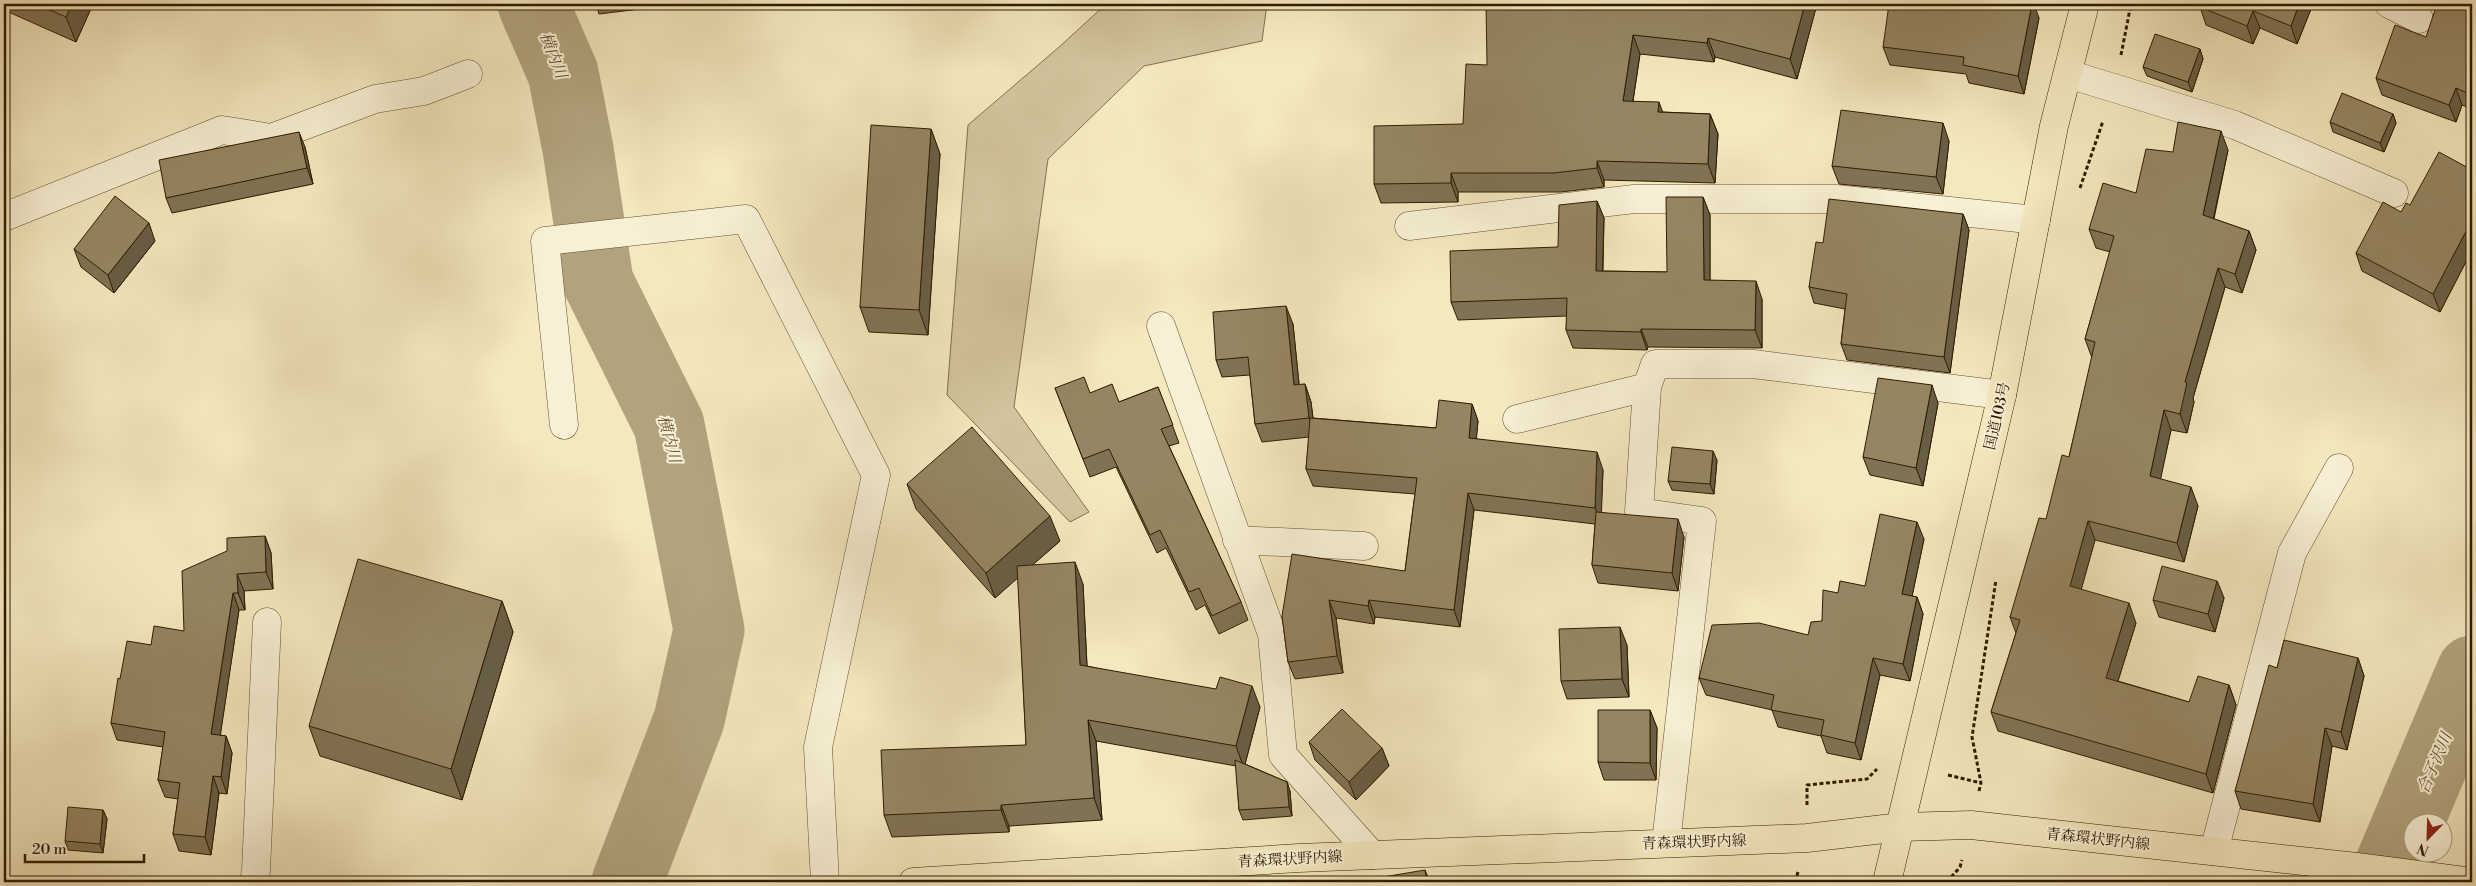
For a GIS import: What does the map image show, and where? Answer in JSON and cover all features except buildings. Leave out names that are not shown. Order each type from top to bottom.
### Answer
[{"type":"main road","name":"国道103号","points":[[1887,882],[2002,395],[2054,126],[2068,74],[2080,5]]},
{"type":"main road","name":"青森環状野内線","points":[[913,882],[1372,855],[1806,838],[1901,827],[1971,825],[2357,867],[2462,881]]},
{"type":"street","points":[[2389,4],[2419,19]]},
{"type":"street","points":[[4,217],[222,130],[271,138],[375,99],[424,91],[468,74]]},
{"type":"street","points":[[2068,74],[2235,125],[2394,193]]},
{"type":"street","points":[[1409,226],[1634,199],[1836,199],[2036,220]]},
{"type":"street","points":[[564,425],[545,241],[746,219],[876,475],[818,747],[825,882]]},
{"type":"street","points":[[1161,326],[1272,634],[1283,755],[1372,855]]},
{"type":"street","points":[[1666,843],[1702,521],[1639,512],[1647,387],[1655,364],[1753,364],[2002,395]]},
{"type":"street","points":[[1517,419],[1647,387]]},
{"type":"street","points":[[2214,851],[2292,553],[2339,468]]},
{"type":"street","points":[[1237,540],[1364,546]]},
{"type":"street","points":[[254,882],[267,622]]},
{"type":"shaded area","points":[[1106,4],[1267,4],[1262,41],[1144,66],[1048,159],[1014,407],[1089,512],[1070,522],[947,395],[968,125]]},
{"type":"waterway","name":"横内川","points":[[533,4],[563,73],[578,149],[598,282],[669,425],[709,630],[689,720],[627,882]]},
{"type":"waterway","name":"合子沢川","points":[[2383,882],[2472,671]]}]
